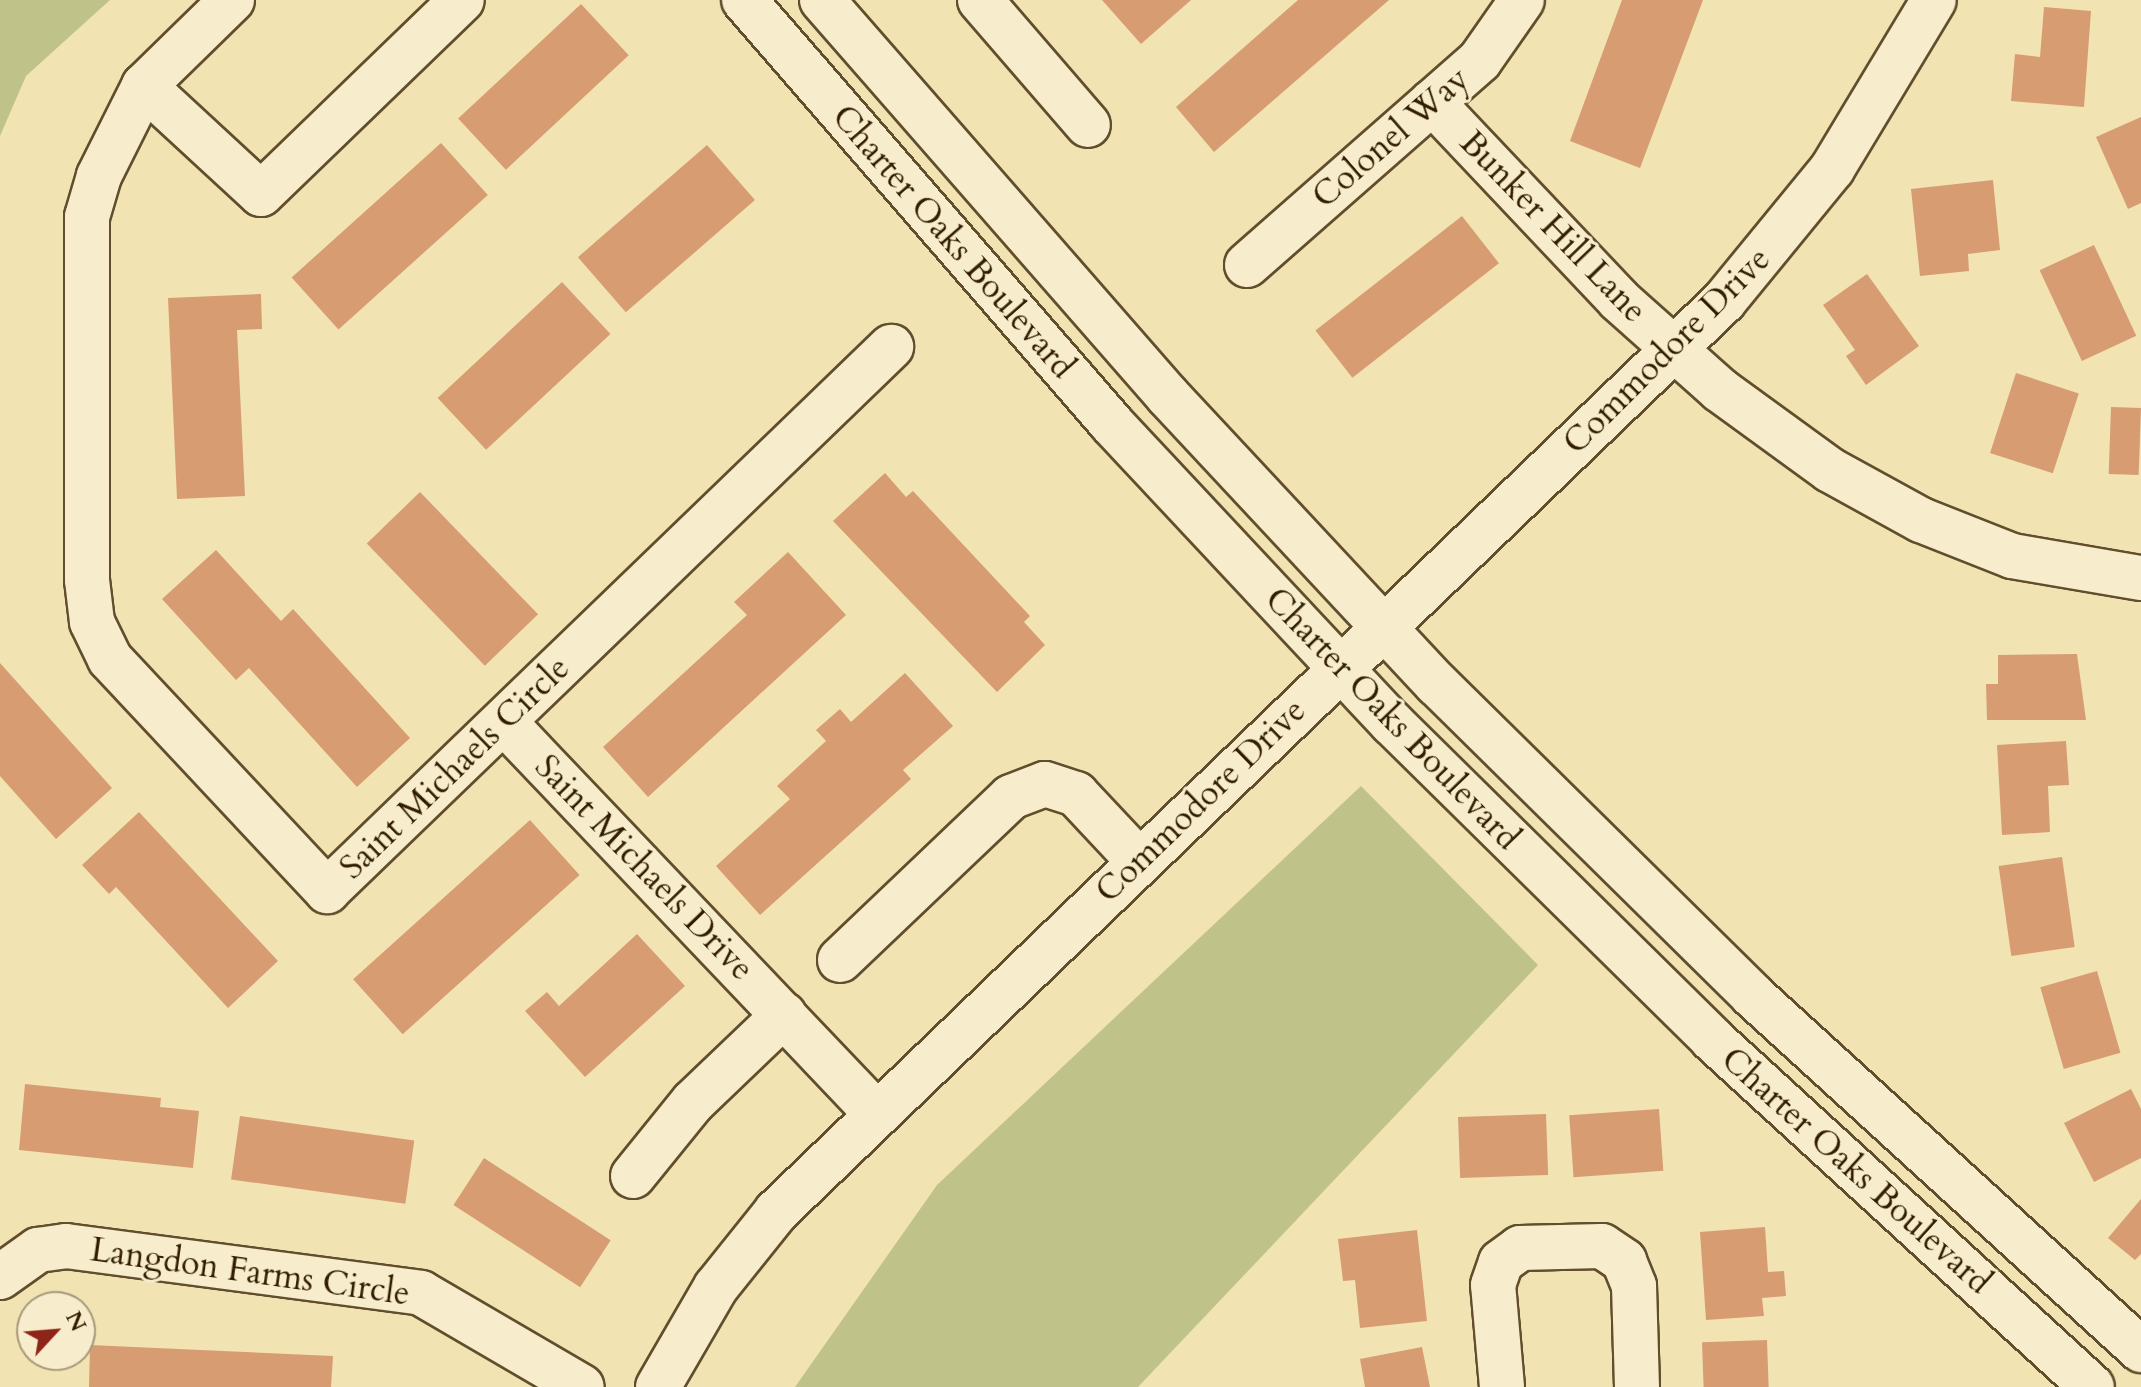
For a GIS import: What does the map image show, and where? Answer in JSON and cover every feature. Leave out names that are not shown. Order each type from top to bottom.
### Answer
[{"type":"street","name":"Saint Michaels Circle","points":[[232,0],[144,86],[99,176],[82,258],[87,580],[92,622],[110,659],[327,891],[891,347]]},
{"type":"street","name":"Charter Oaks Boulevard","points":[[744,0],[1102,413],[1340,669],[1712,1039],[2092,1387]]},
{"type":"street","name":"Charter Oaks Boulevard","points":[[822,0],[1168,396],[1383,627],[1752,995],[2141,1350]]},
{"type":"street","points":[[980,0],[1088,125]]},
{"type":"street","name":"Colonel Way","points":[[1247,265],[1507,32],[1522,0]]},
{"type":"street","name":"Commodore Drive","points":[[658,1387],[724,1276],[776,1212],[1675,350],[1832,169],[1934,0]]},
{"type":"street","points":[[144,86],[261,194],[441,7]]},
{"type":"street","name":"Bunker Hill Lane","points":[[1432,102],[1675,350],[1830,470],[1921,520],[2012,556],[2141,578]]},
{"type":"street","name":"Saint Michaels Drive","points":[[504,722],[876,1113]]},
{"type":"street","points":[[840,960],[1011,797],[1045,784],[1076,794],[1139,861]]},
{"type":"street","points":[[633,1176],[693,1102],[784,1015]]},
{"type":"street","name":"Langdon Farms Circle","points":[[0,1277],[38,1250],[66,1246],[421,1293],[582,1387]]},
{"type":"street","points":[[1502,1387],[1493,1285],[1501,1262],[1520,1248],[1602,1246],[1624,1261],[1634,1286],[1637,1387]]},
{"type":"green space","points":[[0,0],[110,0],[26,76],[0,136]]},
{"type":"green space","points":[[1361,786],[1538,965],[1138,1387],[795,1387],[937,1185]]},
{"type":"building","points":[[1102,0],[1191,0],[1141,44]]},
{"type":"building","points":[[1298,0],[1389,0],[1214,152],[1176,107]]},
{"type":"building","points":[[1622,0],[1703,0],[1640,168],[1570,141]]},
{"type":"building","points":[[581,4],[629,55],[506,170],[458,119]]},
{"type":"building","points":[[2044,7],[2091,11],[2084,107],[2011,101],[2015,54],[2040,57]]},
{"type":"building","points":[[2141,117],[2141,203],[2128,209],[2096,137]]},
{"type":"building","points":[[441,143],[488,195],[338,330],[292,277]]},
{"type":"building","points":[[707,145],[755,200],[626,312],[578,257]]},
{"type":"building","points":[[1993,180],[2000,250],[1968,254],[1969,271],[1920,276],[1911,189]]},
{"type":"building","points":[[1462,216],[1499,263],[1352,378],[1315,331]]},
{"type":"building","points":[[2094,245],[2136,336],[2082,361],[2040,270]]},
{"type":"building","points":[[1867,274],[1919,346],[1866,385],[1846,356],[1855,350],[1823,305]]},
{"type":"building","points":[[562,282],[610,334],[486,450],[438,398]]},
{"type":"building","points":[[261,294],[262,329],[237,330],[245,496],[177,499],[168,298]]},
{"type":"building","points":[[2016,373],[2079,393],[2053,473],[1990,453]]},
{"type":"building","points":[[2111,407],[2141,408],[2139,475],[2109,474]]},
{"type":"building","points":[[885,473],[906,497],[913,491],[1030,616],[1024,622],[1045,645],[997,692],[833,521]]},
{"type":"building","points":[[420,492],[538,614],[485,666],[367,543]]},
{"type":"building","points":[[216,550],[281,621],[293,609],[410,738],[357,787],[249,668],[236,680],[162,599]]},
{"type":"building","points":[[788,552],[846,615],[648,797],[603,747],[747,615],[734,602]]},
{"type":"building","points":[[2077,654],[2086,720],[1987,720],[1986,684],[1998,684],[1998,655]]},
{"type":"building","points":[[0,663],[112,788],[56,839],[0,776]]},
{"type":"building","points":[[905,673],[953,726],[903,770],[911,779],[760,915],[716,866],[790,799],[777,786],[826,741],[816,730],[840,709],[851,722]]},
{"type":"building","points":[[2066,741],[2069,785],[2048,786],[2050,832],[2002,835],[1997,745]]},
{"type":"building","points":[[139,812],[278,961],[228,1008],[116,887],[109,894],[82,865]]},
{"type":"building","points":[[530,820],[580,875],[403,1034],[353,979]]},
{"type":"building","points":[[2062,857],[2075,947],[2011,956],[1999,866]]},
{"type":"building","points":[[637,934],[685,986],[585,1077],[525,1011],[547,992],[559,1006]]},
{"type":"building","points":[[2097,971],[2120,1053],[2064,1069],[2040,987]]},
{"type":"building","points":[[25,1084],[161,1098],[160,1107],[199,1111],[193,1168],[19,1150]]},
{"type":"building","points":[[2131,1089],[2141,1109],[2141,1158],[2094,1182],[2064,1123]]},
{"type":"building","points":[[1659,1109],[1663,1171],[1574,1177],[1569,1115]]},
{"type":"building","points":[[1546,1114],[1548,1175],[1460,1178],[1458,1117]]},
{"type":"building","points":[[240,1116],[414,1140],[405,1204],[231,1179]]},
{"type":"building","points":[[484,1158],[611,1240],[580,1287],[454,1205]]},
{"type":"building","points":[[2141,1199],[2141,1254],[2135,1260],[2108,1238]]},
{"type":"building","points":[[1765,1227],[1768,1272],[1784,1271],[1786,1296],[1762,1298],[1764,1316],[1706,1320],[1700,1232]]},
{"type":"building","points":[[1417,1230],[1427,1321],[1360,1328],[1355,1280],[1343,1281],[1338,1239]]},
{"type":"building","points":[[1767,1340],[1769,1387],[1704,1387],[1702,1342]]},
{"type":"building","points":[[96,1345],[333,1356],[331,1387],[89,1387],[89,1371],[96,1371]]},
{"type":"building","points":[[1422,1347],[1430,1387],[1365,1387],[1360,1359]]}]
